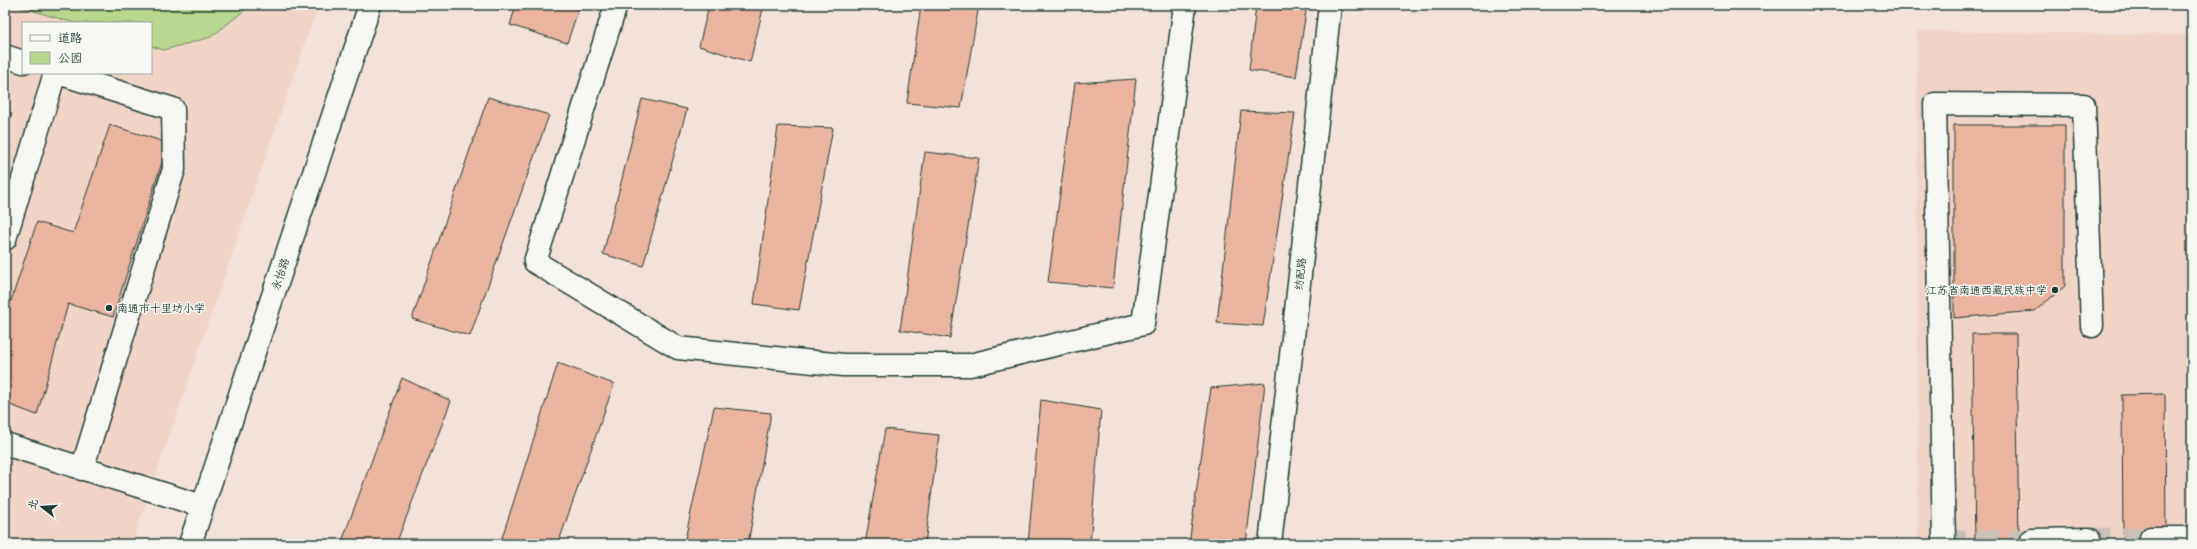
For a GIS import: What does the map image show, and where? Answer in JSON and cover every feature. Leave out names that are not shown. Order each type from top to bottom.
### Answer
[{"type":"street","name":"永怡路","points":[[190,544],[370,5]]},
{"type":"street","points":[[616,5],[535,262],[678,348],[843,365],[970,365],[1143,324],[1185,5]]},
{"type":"street","name":"纺配路","points":[[1270,544],[1330,5]]},
{"type":"street","points":[[5,56],[22,62]]},
{"type":"street","points":[[5,239],[55,74]]},
{"type":"street","points":[[61,74],[173,109],[174,169],[82,469]]},
{"type":"street","points":[[1944,541],[1935,104],[2084,105],[2092,326]]},
{"type":"street","points":[[5,444],[202,506]]},
{"type":"street","points":[[2151,538],[2192,538]]},
{"type":"street","points":[[2032,540],[2089,539]]},
{"type":"shaded area","name":"南通市十里坊小学","points":[[5,5],[318,5],[132,544],[5,544]]},
{"type":"shaded area","name":"江苏省南通西藏民族中学","points":[[1917,31],[2192,35],[2192,544],[1918,544]]},
{"type":"green space","points":[[14,5],[251,5],[211,37],[164,50],[152,46],[152,22],[71,22]]},
{"type":"building","points":[[516,5],[580,5],[567,43],[510,25]]},
{"type":"building","points":[[709,5],[764,5],[750,62],[699,46]]},
{"type":"building","points":[[921,5],[979,5],[961,108],[907,103]]},
{"type":"building","points":[[1120,5],[1155,5],[1154,7]]},
{"type":"building","points":[[1256,5],[1307,5],[1296,77],[1249,70]]},
{"type":"building","points":[[1136,79],[1113,288],[1048,282],[1075,83]]},
{"type":"building","points":[[488,97],[549,115],[470,336],[412,319]]},
{"type":"building","points":[[642,99],[687,109],[643,266],[603,254]]},
{"type":"building","points":[[5,111],[12,113],[5,132]]},
{"type":"building","points":[[1241,111],[1295,113],[1263,326],[1217,323]]},
{"type":"building","points":[[110,125],[168,143],[113,317],[68,304],[37,415],[5,403],[5,319],[37,222],[73,233]]},
{"type":"building","points":[[1954,125],[2065,125],[2065,286],[2035,311],[1954,318]]},
{"type":"building","points":[[778,126],[833,128],[799,310],[754,304]]},
{"type":"building","points":[[925,152],[979,158],[950,338],[900,330]]},
{"type":"building","points":[[1972,334],[2016,334],[2019,544],[1975,544]]},
{"type":"building","points":[[558,363],[614,384],[558,544],[500,544]]},
{"type":"building","points":[[402,378],[451,401],[396,544],[341,544]]},
{"type":"building","points":[[1265,383],[1246,544],[1189,544],[1211,388]]},
{"type":"building","points":[[2165,394],[2166,544],[2123,544],[2122,395]]},
{"type":"building","points":[[1041,400],[1101,410],[1090,544],[1028,544]]},
{"type":"building","points":[[714,407],[771,413],[748,544],[684,544]]},
{"type":"building","points":[[885,429],[939,435],[925,544],[865,544]]},
{"type":"tunnel","points":[[2089,539],[2151,538]]},
{"type":"tunnel","points":[[1944,541],[2032,540]]},
{"type":"place","name":"江苏省南通西藏民族中学","points":[[2055,290]]},
{"type":"place","name":"南通市十里坊小学","points":[[109,308]]}]
